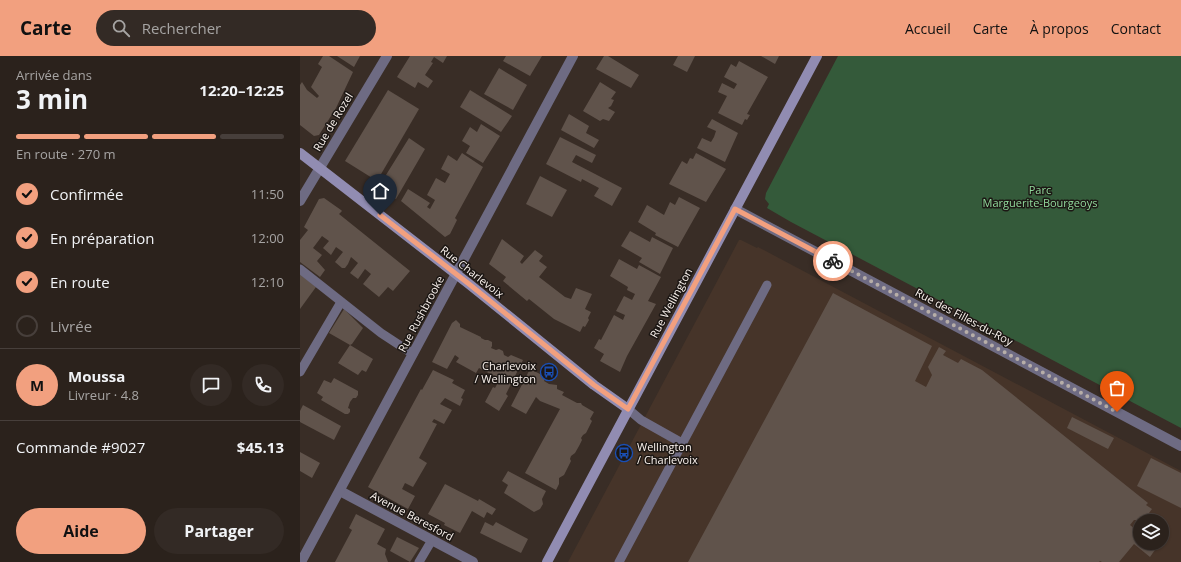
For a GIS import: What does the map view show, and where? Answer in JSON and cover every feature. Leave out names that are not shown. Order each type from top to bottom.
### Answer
[{"type":"main road","name":"Rue Wellington","points":[[547,562],[817,56]]},
{"type":"main road","name":"Rue Charlevoix","points":[[300,153],[456,274],[594,385],[628,409]]},
{"type":"street","name":"Rue de Rozel","points":[[300,200],[387,56]]},
{"type":"street","name":"Rue Rushbrooke","points":[[301,562],[573,56]]},
{"type":"street","name":"Rue des Filles-du-Roy","points":[[735,209],[1181,446]]},
{"type":"street","name":"Avenue Beresford","points":[[340,491],[473,562]]},
{"type":"lane","points":[[300,269],[381,333],[413,354]]},
{"type":"lane","points":[[619,562],[767,285]]},
{"type":"lane","points":[[300,372],[341,302]]},
{"type":"lane","points":[[628,409],[641,420],[682,444]]},
{"type":"lane","points":[[419,562],[432,540]]},
{"type":"shaded area","points":[[739,240],[741,240],[757,248],[758,247],[1181,471],[1181,562],[568,562]]},
{"type":"green space","name":"Parc Marguerite-Bourgeoys","points":[[838,56],[1181,56],[1181,428],[767,208],[769,204],[765,199],[766,193]]},
{"type":"building","points":[[323,56],[329,56],[353,72],[336,108],[319,135],[314,136],[300,125],[300,85],[302,82],[307,90],[317,98],[319,96],[311,87],[322,67],[318,64]]},
{"type":"building","points":[[337,56],[360,56],[354,67]]},
{"type":"building","points":[[410,56],[447,56],[443,63],[434,57],[431,62],[433,63],[425,75],[433,81],[428,88],[418,82],[415,88],[397,77]]},
{"type":"building","points":[[506,56],[542,56],[530,76],[503,61]]},
{"type":"building","points":[[604,56],[608,56],[639,75],[631,88],[596,69]]},
{"type":"building","points":[[678,56],[695,56],[687,72],[673,65]]},
{"type":"building","points":[[761,56],[779,56],[775,64]]},
{"type":"building","points":[[739,61],[768,77],[747,114],[750,115],[747,120],[745,119],[742,125],[718,113],[727,96],[718,92],[722,83],[734,89],[737,84],[724,77],[731,64],[736,67]]},
{"type":"building","points":[[499,68],[527,85],[513,110],[484,94]]},
{"type":"building","points":[[600,82],[616,92],[611,99],[614,100],[611,106],[608,108],[615,112],[609,121],[603,119],[600,121],[583,111]]},
{"type":"building","points":[[388,90],[419,109],[377,181],[345,161]]},
{"type":"building","points":[[470,90],[512,116],[501,132],[460,107]]},
{"type":"building","points":[[569,114],[589,126],[586,133],[599,140],[594,148],[561,130]]},
{"type":"building","points":[[712,119],[738,133],[725,162],[697,148],[702,138],[711,142],[714,137],[716,131],[707,127]]},
{"type":"building","points":[[481,124],[500,136],[483,163],[466,153],[470,146],[462,141],[470,127],[477,132]]},
{"type":"building","points":[[560,137],[596,155],[592,163],[576,155],[572,162],[622,188],[612,206],[594,196],[599,188],[582,179],[581,182],[546,164]]},
{"type":"building","points":[[409,138],[425,149],[396,199],[389,194],[392,190],[381,183]]},
{"type":"building","points":[[462,153],[483,167],[455,218],[457,220],[450,234],[445,237],[401,201],[408,189],[430,203],[427,207],[430,209],[435,200],[427,195],[436,178],[445,183],[450,174],[441,169],[448,155],[457,161]]},
{"type":"building","points":[[696,153],[726,169],[706,202],[669,184],[682,161],[687,164],[690,158],[693,159]]},
{"type":"building","points":[[540,176],[567,190],[552,217],[526,204]]},
{"type":"building","points":[[679,197],[700,208],[678,247],[655,235],[656,233],[638,222],[647,205],[664,215],[670,202],[675,205]]},
{"type":"building","points":[[324,198],[342,211],[339,214],[410,271],[393,291],[388,287],[379,297],[363,284],[371,274],[365,269],[358,279],[350,273],[358,263],[351,257],[345,268],[342,268],[335,262],[343,252],[336,247],[331,255],[323,248],[329,241],[322,236],[313,248],[322,255],[317,261],[325,270],[320,277],[300,262],[300,240],[308,230],[304,227],[319,199]]},
{"type":"building","points":[[630,231],[650,242],[652,237],[673,248],[660,274],[639,262],[642,258],[621,246]]},
{"type":"building","points":[[502,239],[524,256],[520,262],[522,264],[535,250],[543,256],[539,261],[547,267],[539,277],[565,297],[571,299],[576,288],[592,294],[585,309],[591,312],[588,318],[589,320],[580,332],[554,319],[529,299],[527,301],[503,281],[506,277],[489,264]]},
{"type":"building","points":[[619,259],[637,269],[639,265],[661,277],[648,301],[656,304],[627,356],[620,372],[600,361],[604,354],[594,348],[599,339],[601,340],[614,315],[623,320],[625,315],[616,311],[624,296],[632,300],[635,294],[627,290],[628,287],[610,276]]},
{"type":"building","points":[[300,274],[316,287],[300,309]]},
{"type":"building","points":[[833,293],[932,346],[915,381],[926,387],[932,375],[928,367],[939,347],[946,351],[943,355],[958,363],[961,359],[982,370],[1148,503],[1146,505],[1152,509],[1148,514],[1133,514],[1133,521],[1130,525],[1133,527],[1133,545],[1119,562],[688,562]]},
{"type":"building","points":[[344,309],[363,328],[350,345],[329,333]]},
{"type":"building","points":[[456,320],[460,324],[460,327],[492,342],[491,348],[503,351],[504,355],[508,357],[511,355],[523,360],[506,394],[508,396],[499,411],[485,402],[493,387],[495,388],[500,379],[479,368],[476,373],[456,362],[459,358],[455,355],[447,369],[432,362],[452,323]]},
{"type":"building","points":[[350,345],[373,359],[366,372],[362,370],[358,375],[338,363]]},
{"type":"building","points":[[530,369],[546,377],[544,381],[549,384],[557,385],[557,389],[564,392],[562,395],[577,403],[581,403],[594,412],[590,419],[592,421],[586,433],[581,438],[582,440],[575,453],[571,456],[571,461],[564,475],[559,478],[559,484],[556,490],[525,473],[560,409],[540,401],[536,397],[526,414],[511,406]]},
{"type":"building","points":[[433,370],[454,380],[452,383],[465,390],[461,398],[463,399],[460,406],[445,398],[440,404],[452,410],[444,424],[434,419],[432,422],[437,424],[419,458],[427,463],[413,487],[405,483],[402,489],[415,496],[408,509],[368,487],[421,389],[422,390]]},
{"type":"building","points":[[334,378],[358,391],[356,398],[353,398],[350,402],[348,408],[350,409],[350,412],[348,414],[345,414],[321,400],[323,397],[317,393],[324,380],[331,383]]},
{"type":"building","points":[[303,405],[341,426],[334,440],[300,422],[300,411]]},
{"type":"building","points":[[1072,417],[1114,438],[1108,449],[1067,428]]},
{"type":"building","points":[[628,449],[633,452],[628,460],[623,457]]},
{"type":"building","points":[[300,452],[320,463],[312,478],[300,471]]},
{"type":"building","points":[[1151,458],[1181,473],[1181,508],[1137,486]]},
{"type":"building","points":[[508,471],[546,491],[542,499],[543,504],[540,509],[534,512],[504,493],[508,485],[502,481]]},
{"type":"building","points":[[445,484],[478,501],[479,499],[496,509],[492,515],[487,512],[484,518],[472,511],[460,533],[444,525],[445,523],[428,514]]},
{"type":"building","points":[[356,514],[385,529],[377,544],[386,549],[385,554],[388,562],[335,562],[352,530],[349,528]]},
{"type":"building","points":[[485,522],[493,526],[496,522],[528,539],[521,553],[480,533]]},
{"type":"building","points":[[397,537],[419,548],[410,562],[390,551]]},
{"type":"building","points":[[1141,550],[1155,550],[1150,557]]},
{"type":"way so far","points":[[833,261],[1117,412]]},
{"type":"place","name":"Charlevoix / Wellington","points":[[549,372]]},
{"type":"place","name":"Wellington / Charlevoix","points":[[624,453]]},
{"type":"route","points":[[380,215],[469,284],[594,385],[628,409],[735,209],[833,261]]}]
